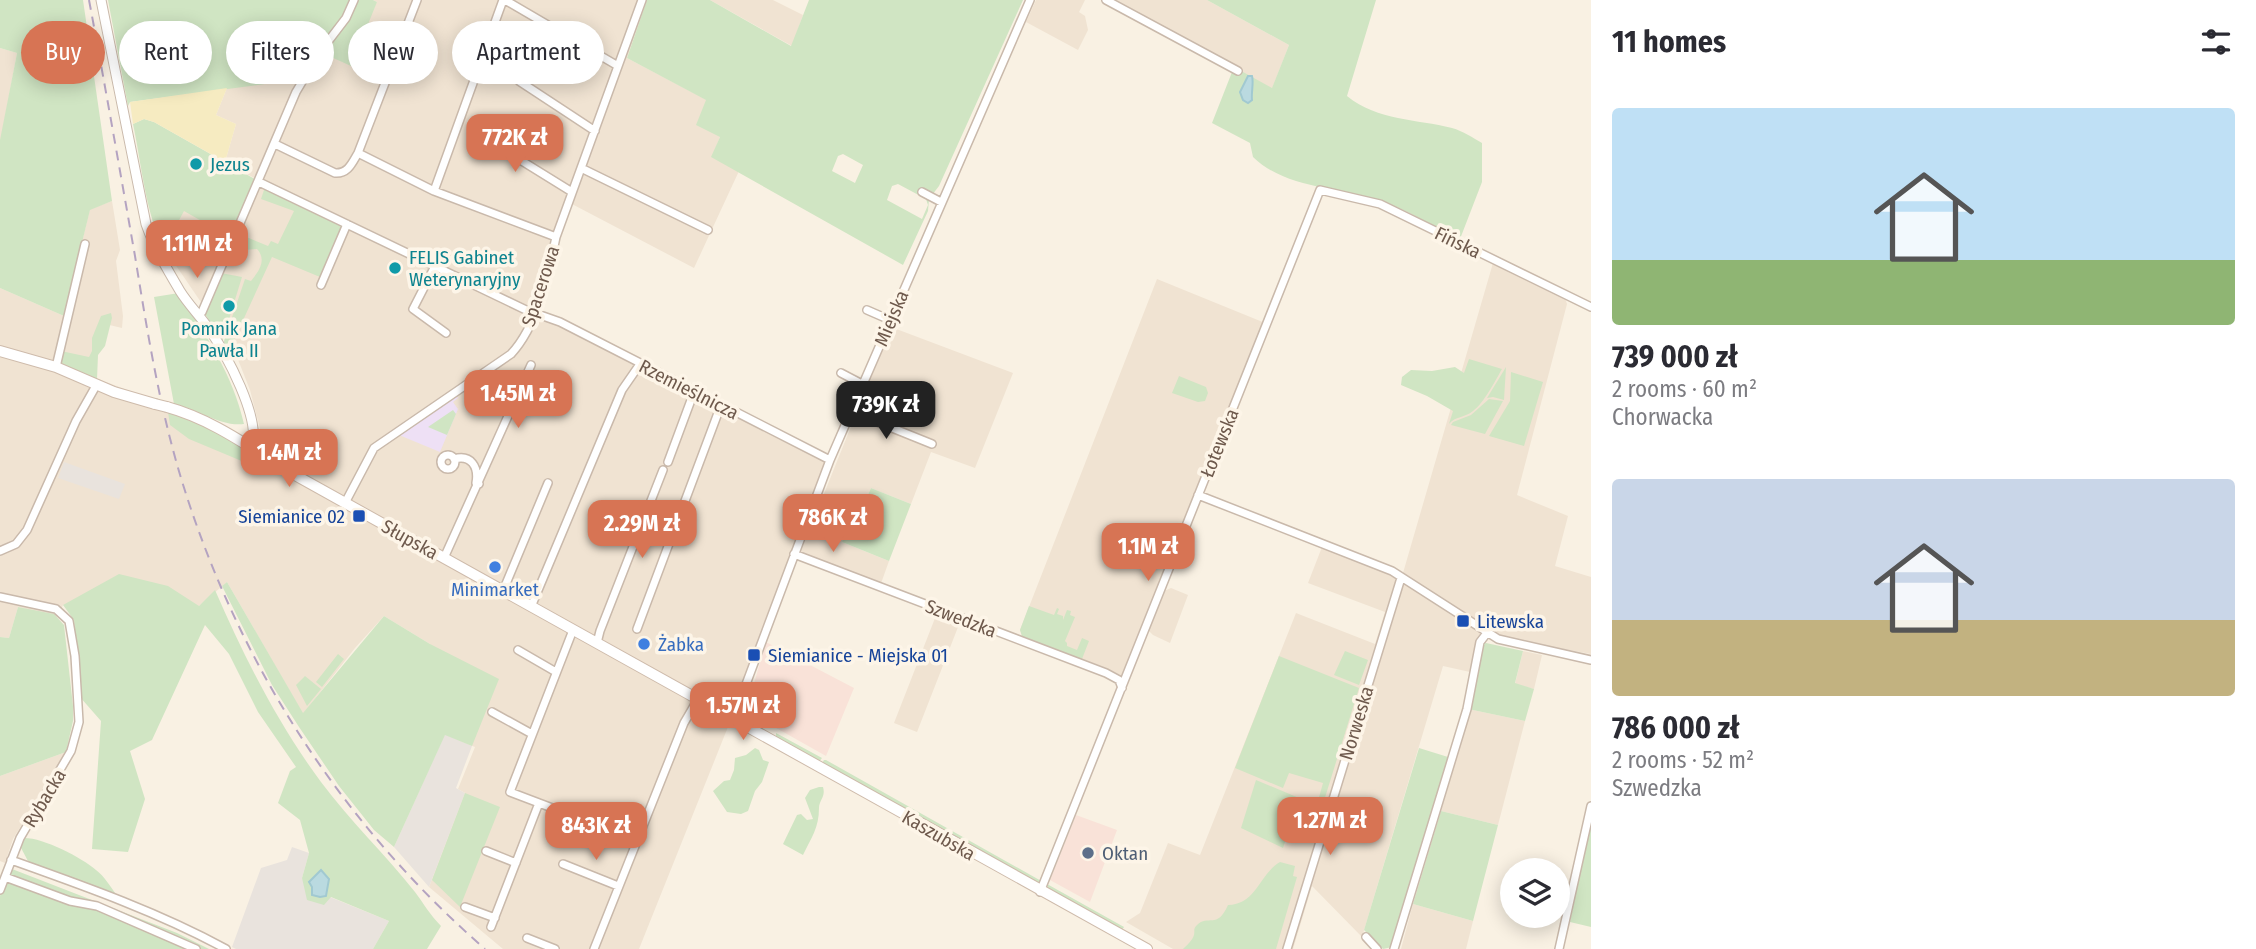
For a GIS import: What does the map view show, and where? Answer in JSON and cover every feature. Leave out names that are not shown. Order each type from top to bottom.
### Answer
[{"type":"main road","name":"Słupska","points":[[0,351],[55,367],[124,395],[210,422],[345,503],[733,719]]},
{"type":"main road","name":"Kaszubska","points":[[733,719],[1040,892],[1147,949]]},
{"type":"street","points":[[102,0],[146,224],[178,288],[193,306],[225,356],[245,401],[254,434],[251,447]]},
{"type":"street","points":[[199,315],[260,182],[302,79],[346,18],[354,0]]},
{"type":"street","points":[[275,144],[335,173],[345,172],[358,153],[417,0]]},
{"type":"street","points":[[434,191],[504,0],[618,66]]},
{"type":"street","name":"Miejska","points":[[733,719],[850,411],[1030,0]]},
{"type":"street","points":[[1106,0],[1238,71]]},
{"type":"street","name":"Spacerowa","points":[[345,503],[374,448],[511,354],[519,345],[535,311],[556,237],[640,1]]},
{"type":"street","points":[[524,84],[595,131]]},
{"type":"street","points":[[515,131],[509,153],[572,192]]},
{"type":"street","points":[[358,153],[434,191],[556,237]]},
{"type":"street","points":[[581,168],[708,230]]},
{"type":"street","name":"Rzemieślnicza","points":[[260,182],[526,310],[535,311],[830,460]]},
{"type":"street","name":"Fińska","points":[[1320,190],[1380,204],[1591,307]]},
{"type":"street","name":"Łotewska","points":[[1040,892],[1320,190]]},
{"type":"street","points":[[922,192],[941,202]]},
{"type":"street","points":[[321,285],[347,223]]},
{"type":"street","points":[[55,367],[85,244]]},
{"type":"street","points":[[435,266],[414,309],[446,332]]},
{"type":"street","points":[[867,310],[890,320]]},
{"type":"street","points":[[531,607],[622,390],[640,364]]},
{"type":"street","points":[[444,558],[531,365]]},
{"type":"street","points":[[841,373],[862,384]]},
{"type":"street","points":[[0,551],[16,544],[36,516],[76,421],[97,384]]},
{"type":"street","points":[[668,462],[694,392]]},
{"type":"street","points":[[638,629],[721,405]]},
{"type":"street","points":[[850,411],[932,444]]},
{"type":"street","points":[[454,459],[463,457],[475,464],[479,484]]},
{"type":"street","points":[[597,643],[663,470]]},
{"type":"street","points":[[503,591],[548,483]]},
{"type":"street","points":[[1198,495],[1392,571],[1487,633],[1510,643],[1591,660]]},
{"type":"street","name":"Szwedzka","points":[[794,554],[1107,673],[1119,680],[1122,688]]},
{"type":"street","name":"Norweska","points":[[1287,949],[1401,578]]},
{"type":"street","name":"Rybacka","points":[[0,597],[50,607],[66,616],[72,628],[79,710],[77,732],[71,751],[20,838],[11,860]]},
{"type":"street","points":[[568,814],[510,792],[573,630]]},
{"type":"street","points":[[1394,949],[1467,709],[1480,642],[1487,633]]},
{"type":"street","points":[[518,650],[556,672]]},
{"type":"street","points":[[594,949],[684,723],[698,699]]},
{"type":"street","points":[[492,712],[532,734]]},
{"type":"street","points":[[491,927],[539,803]]},
{"type":"street","points":[[1559,949],[1591,806]]},
{"type":"street","points":[[486,851],[516,863]]},
{"type":"street","points":[[0,890],[11,860],[192,930],[226,949]]},
{"type":"street","points":[[563,864],[618,886]]},
{"type":"street","points":[[5,877],[70,901],[97,906],[195,949]]},
{"type":"street","points":[[465,907],[495,918]]},
{"type":"street","points":[[527,937],[555,949]]},
{"type":"street","points":[[1366,937],[1377,949]]},
{"type":"shaded area","points":[[373,0],[647,0],[627,58],[707,100],[720,137],[712,157],[739,171],[694,268],[570,203],[533,309],[830,460],[752,667],[639,949],[503,949],[429,887],[465,793],[458,789],[475,747],[455,739],[430,644],[384,616],[303,714],[227,582],[199,606],[63,605],[58,617],[18,607],[9,638],[0,637],[0,288],[64,316],[90,209],[112,201],[120,250],[116,261],[122,328],[101,323],[88,375],[127,390],[150,408],[184,417],[215,431],[257,457],[264,444],[250,390],[235,352],[164,248],[183,211],[258,180],[225,162],[236,124],[216,115],[227,88],[260,84],[334,84],[334,40],[348,27],[348,84],[438,84],[438,21],[355,21],[377,2]]},
{"type":"shaded area","points":[[710,0],[773,0],[803,15],[792,46]]},
{"type":"shaded area","points":[[1036,0],[1085,0],[1079,12],[1085,16],[1088,30],[1078,50],[1026,22]]},
{"type":"shaded area","points":[[1113,0],[1207,0],[1289,45],[1272,89]]},
{"type":"shaded area","points":[[0,48],[17,53],[0,144]]},
{"type":"shaded area","points":[[1493,263],[1565,298],[1567,304],[1517,495],[1568,516],[1555,566],[1591,577],[1591,654],[1504,638],[1487,628],[1477,640],[1470,672],[1443,666],[1362,937],[1312,886],[1293,949],[1173,949],[1126,922],[1140,913],[1168,843],[1200,855],[1296,613],[1375,644],[1385,612],[1308,583],[1322,547],[1396,575],[1403,573]]},
{"type":"shaded area","points":[[1157,279],[1270,325],[1164,591],[1171,588],[1188,595],[1170,643],[1148,630],[1129,679],[1022,636],[1020,630]]},
{"type":"shaded area","points":[[891,327],[1013,373],[975,468],[931,452],[911,504],[871,488],[861,512],[855,510],[842,542],[889,561],[879,589],[799,556]]},
{"type":"shaded area","points":[[457,396],[453,402],[458,409],[440,452],[399,435]]},
{"type":"shaded area","points":[[64,462],[125,484],[119,499],[58,478]]},
{"type":"shaded area","points":[[937,613],[960,622],[917,732],[894,723]]},
{"type":"shaded area","points":[[766,642],[854,688],[826,756],[746,711]]},
{"type":"shaded area","points":[[1523,651],[1542,655],[1534,689],[1515,684]]},
{"type":"shaded area","points":[[1468,709],[1525,721],[1498,825],[1441,811]]},
{"type":"shaded area","points":[[445,734],[472,746],[456,788],[465,793],[429,887],[394,847]]},
{"type":"shaded area","points":[[66,752],[13,839],[5,863],[0,861],[0,776]]},
{"type":"shaded area","points":[[1076,815],[1117,830],[1090,902],[1050,880]]},
{"type":"shaded area","points":[[292,847],[309,853],[302,878],[330,897],[389,921],[373,949],[232,947],[261,868],[287,860]]},
{"type":"shaded area","points":[[1413,904],[1473,921],[1466,949],[1401,949]]},
{"type":"green space","points":[[0,0],[83,0],[86,21],[21,21],[21,84],[95,84],[112,201],[90,210],[64,316],[0,288],[0,140],[17,53],[0,48]]},
{"type":"green space","points":[[108,0],[377,2],[369,21],[348,21],[348,65],[334,58],[334,21],[226,21],[226,84],[265,84],[130,102],[128,106],[124,84],[212,84],[212,21],[119,21],[119,58]]},
{"type":"green space","points":[[647,0],[710,0],[791,46],[809,0],[1023,0],[939,186],[929,199],[928,211],[903,265],[711,157],[720,137],[696,125],[706,100],[627,58]],"holes":[[[843,154],[863,165],[855,183],[832,171],[838,156]],[[898,184],[926,199],[928,205],[922,219],[887,200],[892,186]]]},
{"type":"green space","points":[[1207,0],[1376,0],[1347,96],[1385,115],[1452,128],[1482,143],[1482,182],[1460,239],[1381,201],[1314,186],[1266,168],[1253,157],[1250,143],[1212,123],[1234,67],[1272,88],[1289,45]]},
{"type":"green space","points":[[144,119],[154,122],[258,181],[233,239],[184,211],[164,248],[148,205],[133,124]]},
{"type":"green space","points":[[265,187],[343,224],[320,277],[272,257],[228,353],[223,344],[245,279],[251,281],[262,261],[257,249],[245,250],[241,244],[244,236],[268,246],[271,241],[278,244],[294,211],[261,199]]},
{"type":"green space","points":[[221,273],[242,277],[222,342],[205,314]]},
{"type":"green space","points":[[179,293],[226,372],[244,424],[226,423],[174,404],[154,297]]},
{"type":"green space","points":[[111,313],[105,346],[98,355],[97,379],[58,362],[61,351],[89,357],[92,338],[101,316]]},
{"type":"green space","points":[[1469,359],[1502,369],[1477,407],[1449,424],[1453,411],[1401,385],[1402,377],[1411,370],[1432,371],[1455,367],[1464,373]]},
{"type":"green space","points":[[1506,367],[1504,400],[1487,398]]},
{"type":"green space","points":[[1511,372],[1543,382],[1524,446],[1489,436],[1510,401]]},
{"type":"green space","points":[[1179,376],[1206,387],[1208,393],[1205,401],[1198,402],[1172,393]]},
{"type":"green space","points":[[1489,399],[1503,401],[1485,434],[1451,425],[1471,415]]},
{"type":"green space","points":[[453,410],[456,414],[447,435],[428,427]]},
{"type":"green space","points":[[168,412],[215,431],[267,464],[268,469],[263,470],[189,439],[170,425]]},
{"type":"green space","points":[[871,488],[911,504],[889,561],[842,542],[855,510],[861,511]]},
{"type":"green space","points":[[119,574],[168,586],[199,606],[215,590],[263,689],[305,760],[441,926],[427,949],[373,949],[389,921],[331,897],[324,905],[307,900],[302,878],[309,853],[300,820],[278,803],[290,771],[296,767],[258,712],[229,654],[205,625],[152,740],[130,751],[145,799],[128,852],[92,849],[101,721],[80,697],[74,620],[63,605]]},
{"type":"green space","points":[[227,582],[303,713],[384,616],[430,644],[499,679],[472,746],[445,735],[394,847],[374,830],[339,786],[272,685],[222,586]]},
{"type":"green space","points":[[1029,606],[1054,615],[1057,608],[1057,614],[1063,616],[1063,620],[1067,610],[1071,611],[1070,615],[1075,617],[1065,641],[1067,646],[1077,650],[1082,638],[1089,641],[1082,659],[1022,636],[1020,630]]},
{"type":"green space","points":[[18,607],[54,614],[64,625],[73,721],[66,752],[0,776],[0,637],[9,638]]},
{"type":"green space","points":[[1482,644],[1523,651],[1515,683],[1534,689],[1525,721],[1468,709]]},
{"type":"green space","points":[[1345,651],[1368,660],[1359,685],[1334,675]]},
{"type":"green space","points":[[338,654],[344,659],[322,687],[316,682]]},
{"type":"green space","points":[[1279,656],[1359,688],[1323,804],[1318,801],[1323,783],[1289,773],[1283,788],[1235,768]]},
{"type":"green space","points":[[305,676],[321,689],[307,706],[296,685]]},
{"type":"green space","points":[[776,733],[822,758],[818,763],[776,738]]},
{"type":"green space","points":[[755,748],[759,750],[763,760],[769,762],[762,782],[755,791],[748,811],[741,814],[727,812],[713,791],[724,781],[730,780],[735,758],[746,755]]},
{"type":"green space","points":[[1419,748],[1448,757],[1392,947],[1383,949],[1364,930]]},
{"type":"green space","points":[[824,760],[1043,882],[1039,884],[822,763]]},
{"type":"green space","points":[[1256,780],[1299,798],[1283,848],[1241,828]]},
{"type":"green space","points":[[823,787],[824,793],[819,805],[818,821],[803,855],[783,844],[797,815],[801,814],[807,820],[813,819],[805,798],[810,790]]},
{"type":"green space","points":[[465,793],[500,807],[460,907],[432,880]]},
{"type":"green space","points":[[1441,811],[1498,825],[1473,921],[1413,904]]},
{"type":"green space","points":[[1591,819],[1591,927],[1570,922]]},
{"type":"green space","points":[[23,838],[50,844],[81,859],[102,875],[117,896],[29,863],[20,846]]},
{"type":"green space","points":[[1280,862],[1295,866],[1293,876],[1297,877],[1276,949],[1183,949],[1192,939],[1197,925],[1220,917],[1228,905],[1245,900]]},
{"type":"green space","points":[[12,869],[177,933],[209,949],[200,949],[159,930],[9,876]]},
{"type":"green space","points":[[9,881],[91,906],[192,949],[0,949],[0,896],[4,883]]},
{"type":"green space","points":[[1047,884],[1124,927],[1119,930],[1048,889]]},
{"type":"sand","points":[[227,88],[216,115],[236,124],[225,162],[154,122],[144,119],[133,124],[130,102]]},
{"type":"water","points":[[1248,76],[1252,76],[1253,81],[1252,100],[1248,103],[1243,100],[1240,92]]},
{"type":"water","points":[[321,870],[329,879],[326,896],[320,897],[312,895],[309,882]]},
{"type":"railway","points":[[89,0],[162,406],[177,465],[209,559],[237,623],[304,742],[344,798],[387,851],[434,902],[485,949]]},
{"type":"place","name":"Jezus","points":[[196,164]]},
{"type":"place","name":"FELIS Gabinet Weterynaryjny","points":[[395,268]]},
{"type":"place","name":"Pomnik Jana Pawła II","points":[[229,306]]},
{"type":"place","name":"Siemianice 02","points":[[359,516]]},
{"type":"place","name":"Minimarket","points":[[495,567]]},
{"type":"place","name":"Litewska","points":[[1463,621]]},
{"type":"place","name":"Żabka","points":[[644,644]]},
{"type":"place","name":"Siemianice - Miejska 01","points":[[754,655]]},
{"type":"place","name":"Oktan","points":[[1088,853]]}]
